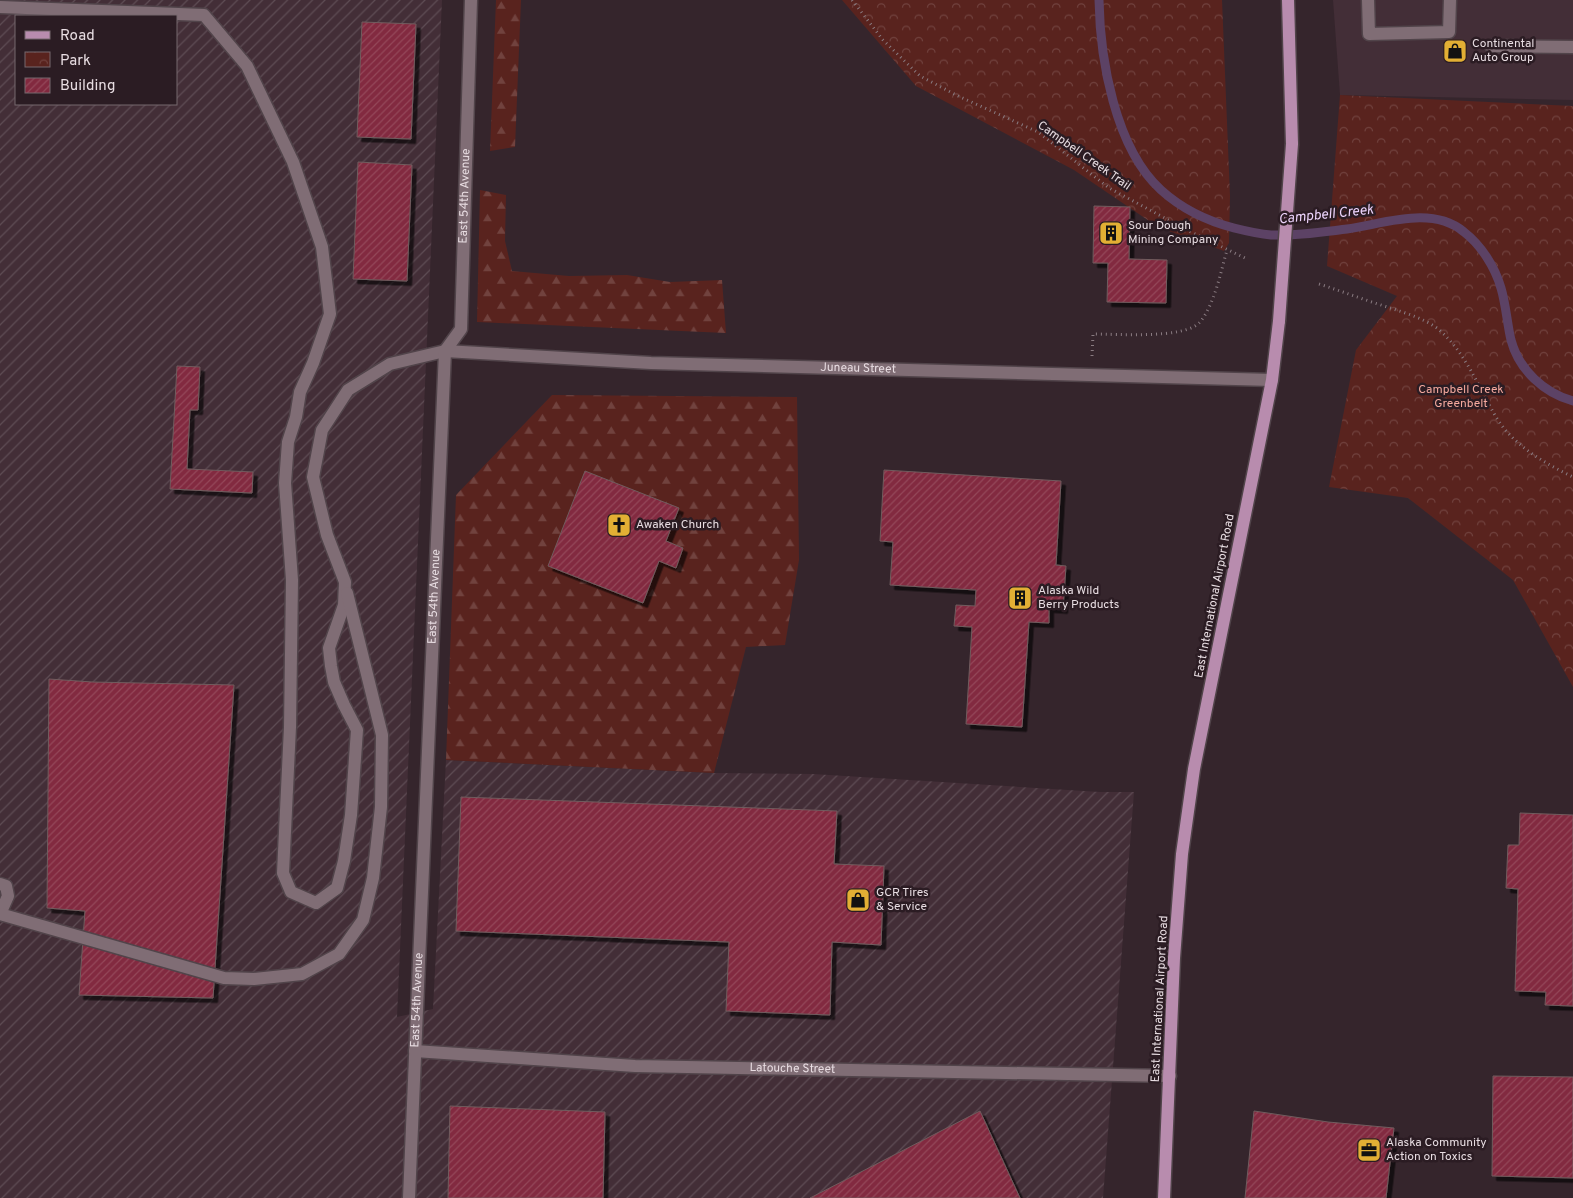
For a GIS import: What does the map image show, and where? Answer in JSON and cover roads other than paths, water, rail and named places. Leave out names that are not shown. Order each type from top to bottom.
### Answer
[{"type":"main road","name":"East International Airport Road","points":[[1164,1198],[1174,958],[1182,854],[1194,769],[1272,380],[1279,321],[1292,144],[1288,0]]},
{"type":"street","name":"East 54th Avenue","points":[[408,1198],[445,351],[461,329],[471,0]]},
{"type":"street","points":[[1368,0],[1369,34],[1449,32],[1450,0]]},
{"type":"street","points":[[0,7],[204,15],[247,66],[293,162],[322,247],[330,314],[314,363],[300,392],[296,417],[288,442],[285,483],[292,580],[290,727],[283,872],[291,892],[316,904],[337,888],[344,861],[351,815],[357,730],[334,682],[329,648],[344,604],[345,582]]},
{"type":"street","points":[[1491,46],[1573,47]]},
{"type":"street","name":"Juneau Street","points":[[0,914],[224,978],[254,979],[302,974],[339,954],[363,920],[373,878],[381,807],[382,735],[345,582],[328,535],[313,477],[322,430],[348,390],[390,364],[445,351],[650,363],[1272,380]]},
{"type":"street","points":[[0,884],[6,886],[8,896],[0,914]]},
{"type":"street","name":"Latouche Street","points":[[415,1051],[635,1066],[1170,1076]]},
{"type":"waterway","name":"Campbell Creek","points":[[1099,0],[1107,75],[1121,127],[1132,151],[1145,172],[1161,190],[1186,209],[1214,222],[1266,235],[1290,235],[1347,229],[1407,218],[1437,219],[1451,224],[1476,243],[1487,257],[1495,272],[1503,294],[1511,340],[1526,370],[1534,379],[1552,392],[1573,401]]},
{"type":"place","name":"Continental Auto Group","points":[[1455,51]]},
{"type":"place","name":"Sour Dough Mining Company","points":[[1111,233]]},
{"type":"place","name":"Awaken Church","points":[[619,525]]},
{"type":"place","name":"Alaska Wild Berry Products","points":[[1020,598]]},
{"type":"place","name":"GCR Tires & Service","points":[[858,900]]},
{"type":"place","name":"Alaska Community Action on Toxics","points":[[1369,1150]]},
{"type":"park label","name":"Campbell Creek Greenbelt","points":[[1461,397]]}]
